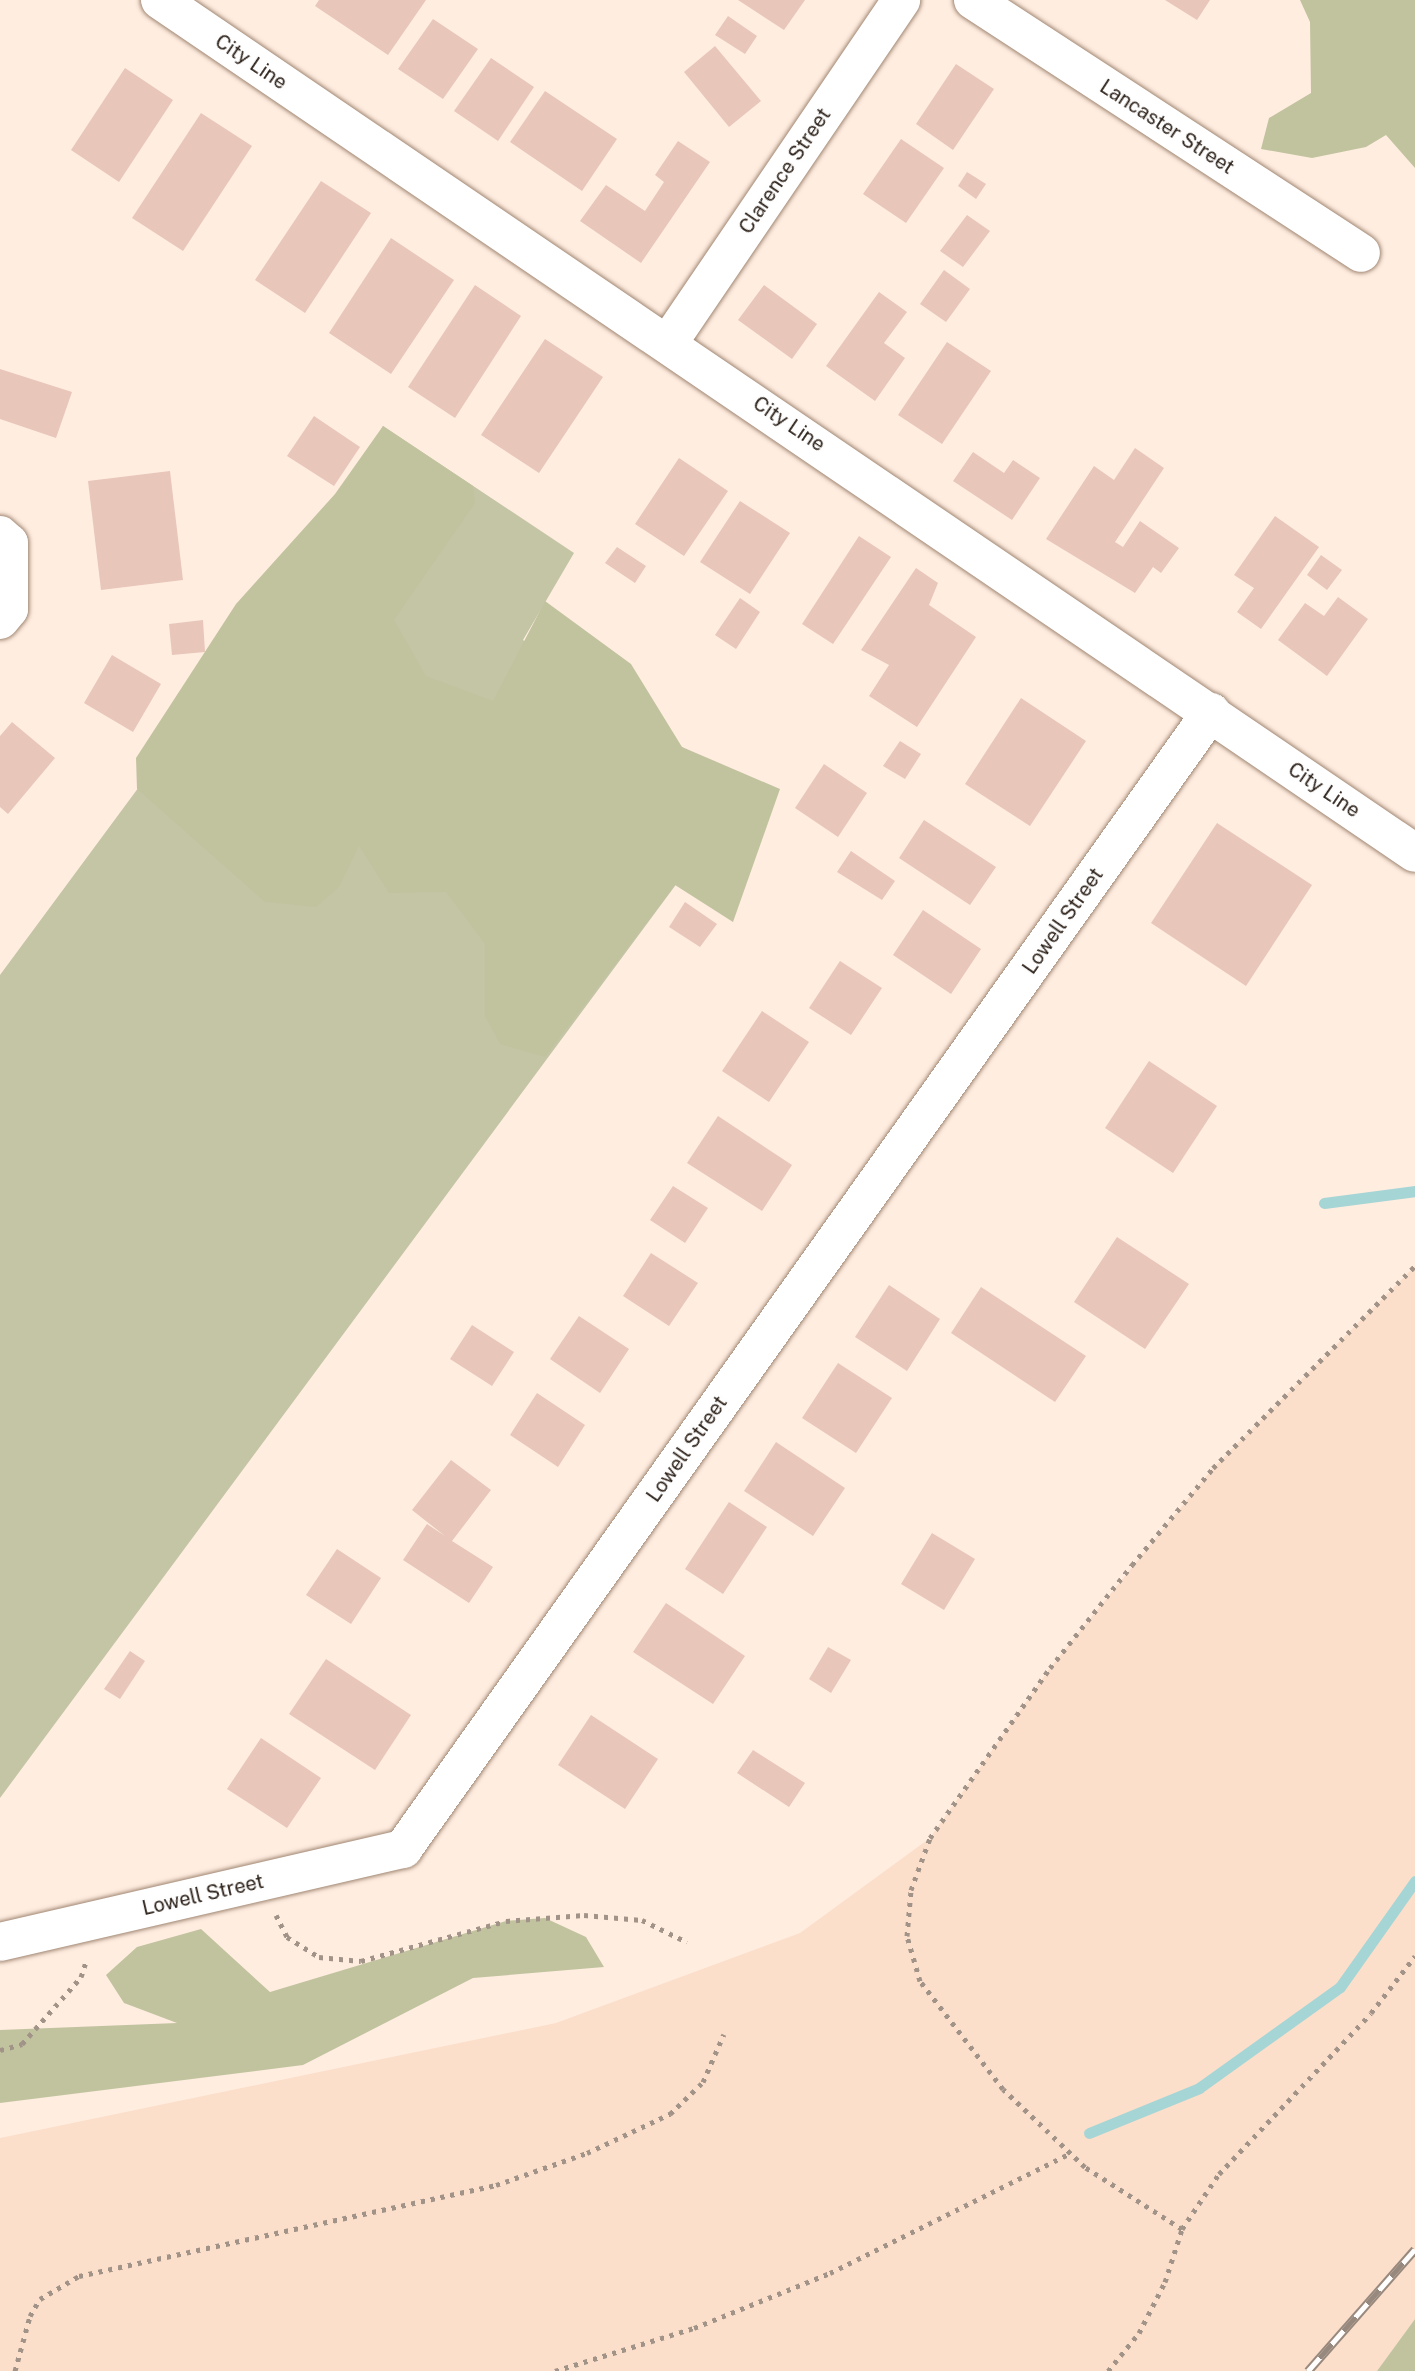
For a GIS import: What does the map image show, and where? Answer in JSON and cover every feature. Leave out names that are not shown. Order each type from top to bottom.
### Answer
[{"type":"street","name":"City Line","points":[[160,0],[669,342],[1415,853]]},
{"type":"street","name":"Clarence Street","points":[[669,342],[901,0]]},
{"type":"street","name":"Lancaster Street","points":[[973,0],[1361,253]]},
{"type":"street","points":[[0,535],[9,543],[9,609],[0,620]]},
{"type":"street","name":"Lowell Street","points":[[0,1942],[403,1849],[1211,712]]},
{"type":"path","points":[[1182,2229],[1071,2153],[1003,2089],[920,1981],[907,1936],[911,1890],[930,1838],[1050,1668],[1203,1480],[1415,1266]]},
{"type":"path","points":[[260,1882],[287,1937],[319,1957],[361,1961],[506,1921],[584,1915],[642,1920],[687,1942]]},
{"type":"path","points":[[0,2050],[22,2044],[81,1977],[98,1919]]},
{"type":"path","points":[[1108,2371],[1139,2333],[1165,2282],[1182,2229],[1219,2174],[1371,2013],[1415,1956]]},
{"type":"path","points":[[15,2371],[30,2316],[40,2299],[79,2276],[496,2185],[587,2153],[670,2114],[703,2082],[724,2034]]},
{"type":"path","points":[[555,2371],[694,2328],[830,2273],[1071,2153]]},
{"type":"shaded area","points":[[1415,1266],[1415,2319],[1377,2371],[0,2371],[0,2138],[556,2023],[800,1933],[930,1838],[1050,1668],[1213,1468]]},
{"type":"green space","points":[[1300,0],[1415,0],[1415,168],[1386,135],[1366,147],[1312,158],[1261,149],[1269,118],[1311,93],[1310,22]]},
{"type":"green space","points":[[383,426],[574,553],[523,640],[746,790],[0,1798],[0,975],[320,542]]},
{"type":"green space","points":[[383,426],[473,486],[475,503],[394,620],[426,676],[493,701],[545,601],[631,664],[682,747],[780,789],[733,922],[675,885],[545,1057],[500,1044],[485,1016],[485,944],[446,892],[389,893],[359,846],[339,887],[316,907],[265,902],[137,789],[136,758],[236,604],[335,494]]},
{"type":"green space","points":[[545,1918],[586,1937],[604,1967],[473,1978],[303,2065],[0,2103],[0,2030],[177,2023],[124,2003],[106,1975],[137,1947],[201,1929],[270,1992],[506,1921]]},
{"type":"green space","points":[[1415,2319],[1415,2371],[1377,2371]]},
{"type":"building","points":[[319,0],[426,0],[388,55],[315,6]]},
{"type":"building","points":[[738,0],[805,0],[784,30]]},
{"type":"building","points":[[1165,0],[1210,0],[1197,20]]},
{"type":"building","points":[[728,16],[757,36],[745,54],[715,35]]},
{"type":"building","points":[[433,19],[478,49],[443,99],[398,69]]},
{"type":"building","points":[[715,46],[761,101],[729,127],[684,72]]},
{"type":"building","points":[[491,58],[534,87],[498,141],[454,111]]},
{"type":"building","points":[[956,64],[994,89],[953,150],[916,124]]},
{"type":"building","points":[[125,68],[173,100],[119,182],[71,150]]},
{"type":"building","points":[[545,91],[617,139],[582,191],[510,142]]},
{"type":"building","points":[[201,113],[252,146],[183,251],[132,218]]},
{"type":"building","points":[[901,139],[944,168],[906,223],[863,194]]},
{"type":"building","points":[[678,141],[710,162],[641,263],[580,221],[606,185],[645,211],[664,182],[655,175]]},
{"type":"building","points":[[967,172],[986,184],[976,199],[958,186]]},
{"type":"building","points":[[321,181],[371,213],[305,313],[255,280]]},
{"type":"building","points":[[967,215],[990,231],[963,267],[940,251]]},
{"type":"building","points":[[391,238],[454,280],[391,374],[329,333]]},
{"type":"building","points":[[944,270],[970,289],[946,322],[920,304]]},
{"type":"building","points":[[475,285],[521,316],[455,418],[408,387]]},
{"type":"building","points":[[764,285],[817,324],[792,359],[738,320]]},
{"type":"building","points":[[879,292],[907,312],[884,343],[905,358],[875,401],[826,366]]},
{"type":"building","points":[[545,339],[603,377],[539,473],[481,435]]},
{"type":"building","points":[[947,342],[991,371],[942,444],[898,415]]},
{"type":"building","points":[[0,369],[72,392],[56,438],[0,419]]},
{"type":"building","points":[[314,416],[360,447],[334,486],[287,456]]},
{"type":"building","points":[[1135,448],[1164,468],[1115,542],[1123,547],[1140,521],[1179,548],[1161,573],[1153,567],[1135,593],[1046,539],[1094,466],[1114,480]]},
{"type":"building","points":[[973,452],[1004,473],[1013,460],[1040,478],[1012,520],[953,481]]},
{"type":"building","points":[[679,458],[728,491],[684,556],[635,524]]},
{"type":"building","points":[[170,471],[183,580],[101,590],[88,481]]},
{"type":"building","points":[[740,501],[790,533],[750,594],[700,562]]},
{"type":"building","points":[[1275,516],[1319,547],[1261,629],[1237,612],[1254,588],[1234,575]]},
{"type":"building","points":[[859,536],[891,557],[833,644],[802,624]]},
{"type":"building","points":[[617,547],[646,566],[635,583],[605,563]]},
{"type":"building","points":[[1321,555],[1342,570],[1327,590],[1307,575]]},
{"type":"building","points":[[916,568],[938,583],[929,605],[976,637],[917,727],[869,696],[889,665],[861,650]]},
{"type":"building","points":[[1338,597],[1368,619],[1327,676],[1278,640],[1305,603],[1324,616]]},
{"type":"building","points":[[740,598],[760,612],[736,649],[715,635]]},
{"type":"building","points":[[203,620],[205,652],[172,655],[169,624]]},
{"type":"building","points":[[112,655],[161,684],[133,732],[84,703]]},
{"type":"building","points":[[1021,698],[1086,741],[1030,826],[965,784]]},
{"type":"building","points":[[12,722],[55,758],[8,814],[0,807],[0,736]]},
{"type":"building","points":[[900,741],[921,754],[905,779],[883,766]]},
{"type":"building","points":[[824,764],[867,793],[838,837],[795,808]]},
{"type":"building","points":[[924,820],[996,867],[970,905],[899,858]]},
{"type":"building","points":[[1217,823],[1312,885],[1246,986],[1151,923]]},
{"type":"building","points":[[851,851],[895,881],[882,900],[837,872]]},
{"type":"building","points":[[685,902],[717,924],[700,947],[669,927]]},
{"type":"building","points":[[923,910],[981,949],[951,994],[893,955]]},
{"type":"building","points":[[840,961],[882,988],[851,1035],[809,1008]]},
{"type":"building","points":[[762,1011],[809,1042],[769,1102],[722,1071]]},
{"type":"building","points":[[1149,1061],[1217,1106],[1173,1173],[1105,1128]]},
{"type":"building","points":[[718,1116],[792,1165],[762,1211],[687,1163]]},
{"type":"building","points":[[673,1186],[708,1208],[685,1243],[650,1220]]},
{"type":"building","points":[[1117,1237],[1189,1284],[1145,1349],[1074,1302]]},
{"type":"building","points":[[651,1253],[698,1283],[669,1326],[623,1296]]},
{"type":"building","points":[[889,1285],[940,1319],[907,1371],[855,1337]]},
{"type":"building","points":[[981,1287],[1086,1356],[1055,1402],[951,1333]]},
{"type":"building","points":[[579,1316],[629,1349],[600,1393],[550,1359]]},
{"type":"building","points":[[472,1325],[514,1352],[492,1386],[450,1359]]},
{"type":"building","points":[[838,1363],[892,1398],[856,1453],[802,1418]]},
{"type":"building","points":[[537,1393],[585,1425],[558,1467],[510,1435]]},
{"type":"building","points":[[776,1442],[845,1488],[813,1536],[744,1491]]},
{"type":"building","points":[[451,1460],[491,1490],[452,1541],[493,1567],[469,1603],[403,1560],[427,1524],[445,1536],[412,1510]]},
{"type":"building","points":[[729,1502],[767,1527],[723,1594],[685,1569]]},
{"type":"building","points":[[932,1533],[975,1559],[944,1610],[901,1584]]},
{"type":"building","points":[[337,1549],[381,1578],[351,1624],[306,1595]]},
{"type":"building","points":[[666,1603],[745,1656],[713,1704],[633,1652]]},
{"type":"building","points":[[828,1647],[851,1660],[831,1693],[809,1679]]},
{"type":"building","points":[[130,1651],[145,1661],[120,1699],[104,1689]]},
{"type":"building","points":[[326,1659],[411,1715],[375,1770],[289,1714]]},
{"type":"building","points":[[591,1715],[658,1759],[625,1809],[558,1765]]},
{"type":"building","points":[[261,1738],[321,1778],[287,1828],[227,1789]]},
{"type":"building","points":[[753,1750],[805,1783],[789,1807],[737,1773]]},
{"type":"waterway","points":[[1324,1203],[1415,1191]]},
{"type":"waterway","points":[[1089,2133],[1199,2088],[1340,1987],[1415,1881]]},
{"type":"railway","points":[[1308,2371],[1415,2249]]}]
